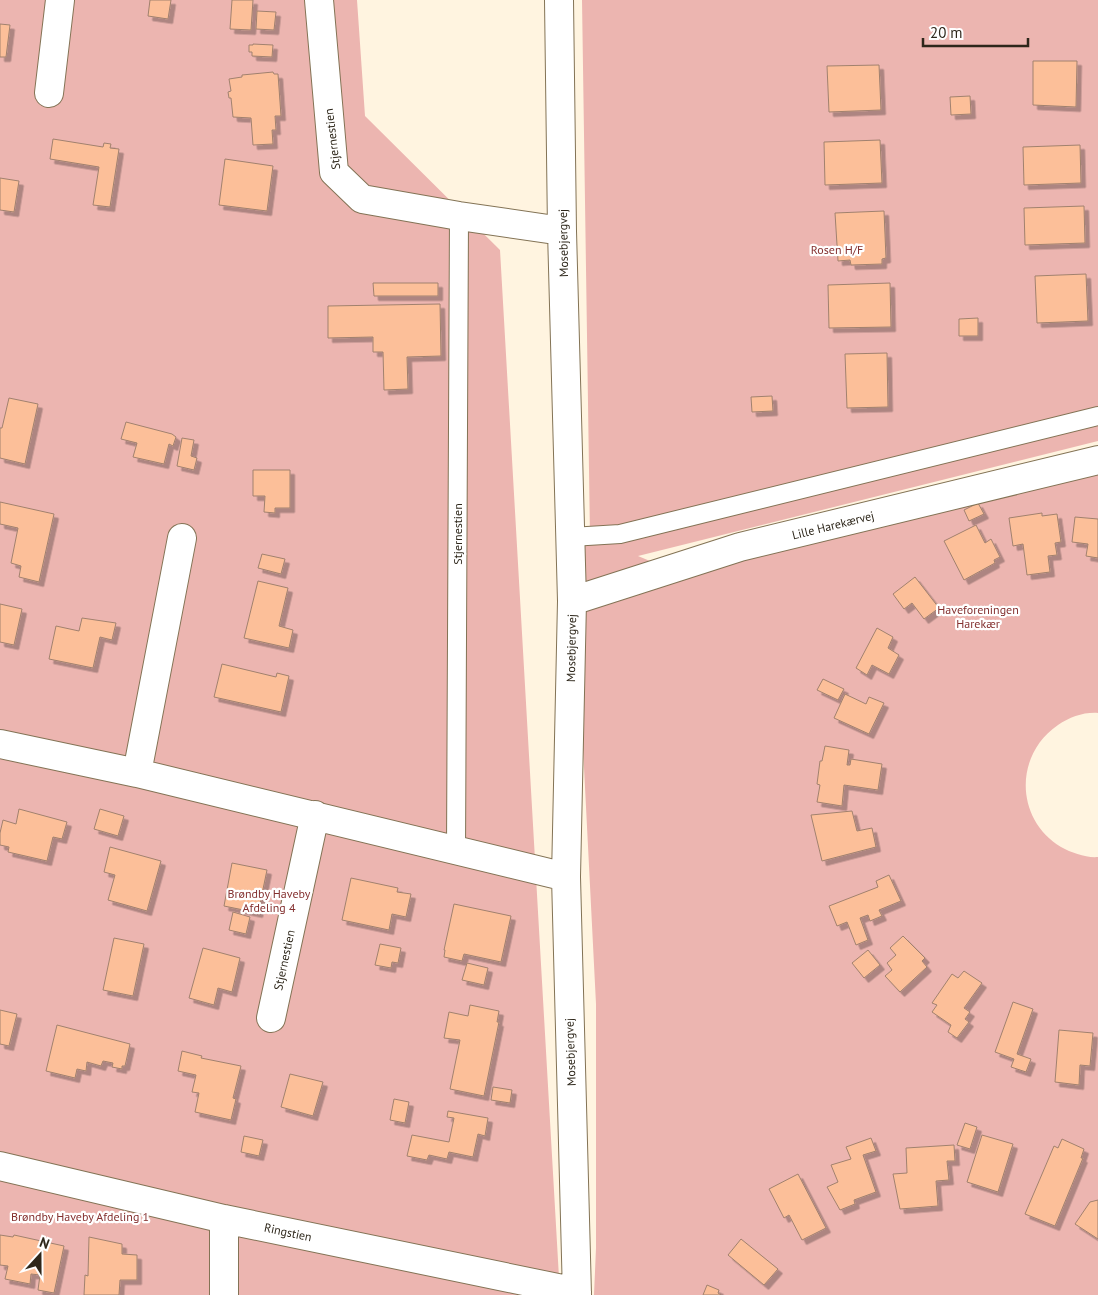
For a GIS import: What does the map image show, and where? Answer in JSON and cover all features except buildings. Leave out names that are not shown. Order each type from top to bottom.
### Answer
[{"type":"street","points":[[49,93],[60,0]]},
{"type":"street","name":"Stjernestien","points":[[319,0],[334,172],[362,199],[458,216],[562,230]]},
{"type":"street","name":"Mosebjergvej","points":[[559,0],[562,230],[572,601],[566,876],[577,1293]]},
{"type":"street","name":"Lille Harekærvej","points":[[572,601],[740,547],[1098,460]]},
{"type":"street","points":[[137,773],[182,538]]},
{"type":"street","points":[[0,744],[137,773],[566,876]]},
{"type":"street","name":"Stjernestien","points":[[271,1018],[315,815]]},
{"type":"street","name":"Ringstien","points":[[0,1166],[224,1219],[577,1293]]},
{"type":"street","points":[[224,1219],[224,1295]]},
{"type":"lane","name":"Stjernestien","points":[[456,851],[458,216]]},
{"type":"lane","points":[[570,537],[620,534],[1098,416]]},
{"type":"green space","name":"Brøndby Haveby Afdeling 4","points":[[0,0],[357,0],[365,116],[500,250],[560,1295],[0,1295]]},
{"type":"green space","points":[[582,0],[1098,0],[1098,441],[638,556],[650,561],[1098,450],[1098,713],[1082,714],[1067,720],[1058,725],[1044,738],[1033,753],[1027,769],[1026,787],[1028,804],[1035,820],[1046,835],[1061,847],[1070,851],[1084,856],[1098,857],[1098,1295],[594,1295],[596,1248],[596,1004],[572,531],[590,537]]},
{"type":"park label","name":"Rosen H/F","points":[[837,249]]},
{"type":"park label","name":"Haveforeningen Harekær","points":[[978,616]]},
{"type":"park label","name":"Brøndby Haveby Afdeling 1","points":[[80,1216]]}]
